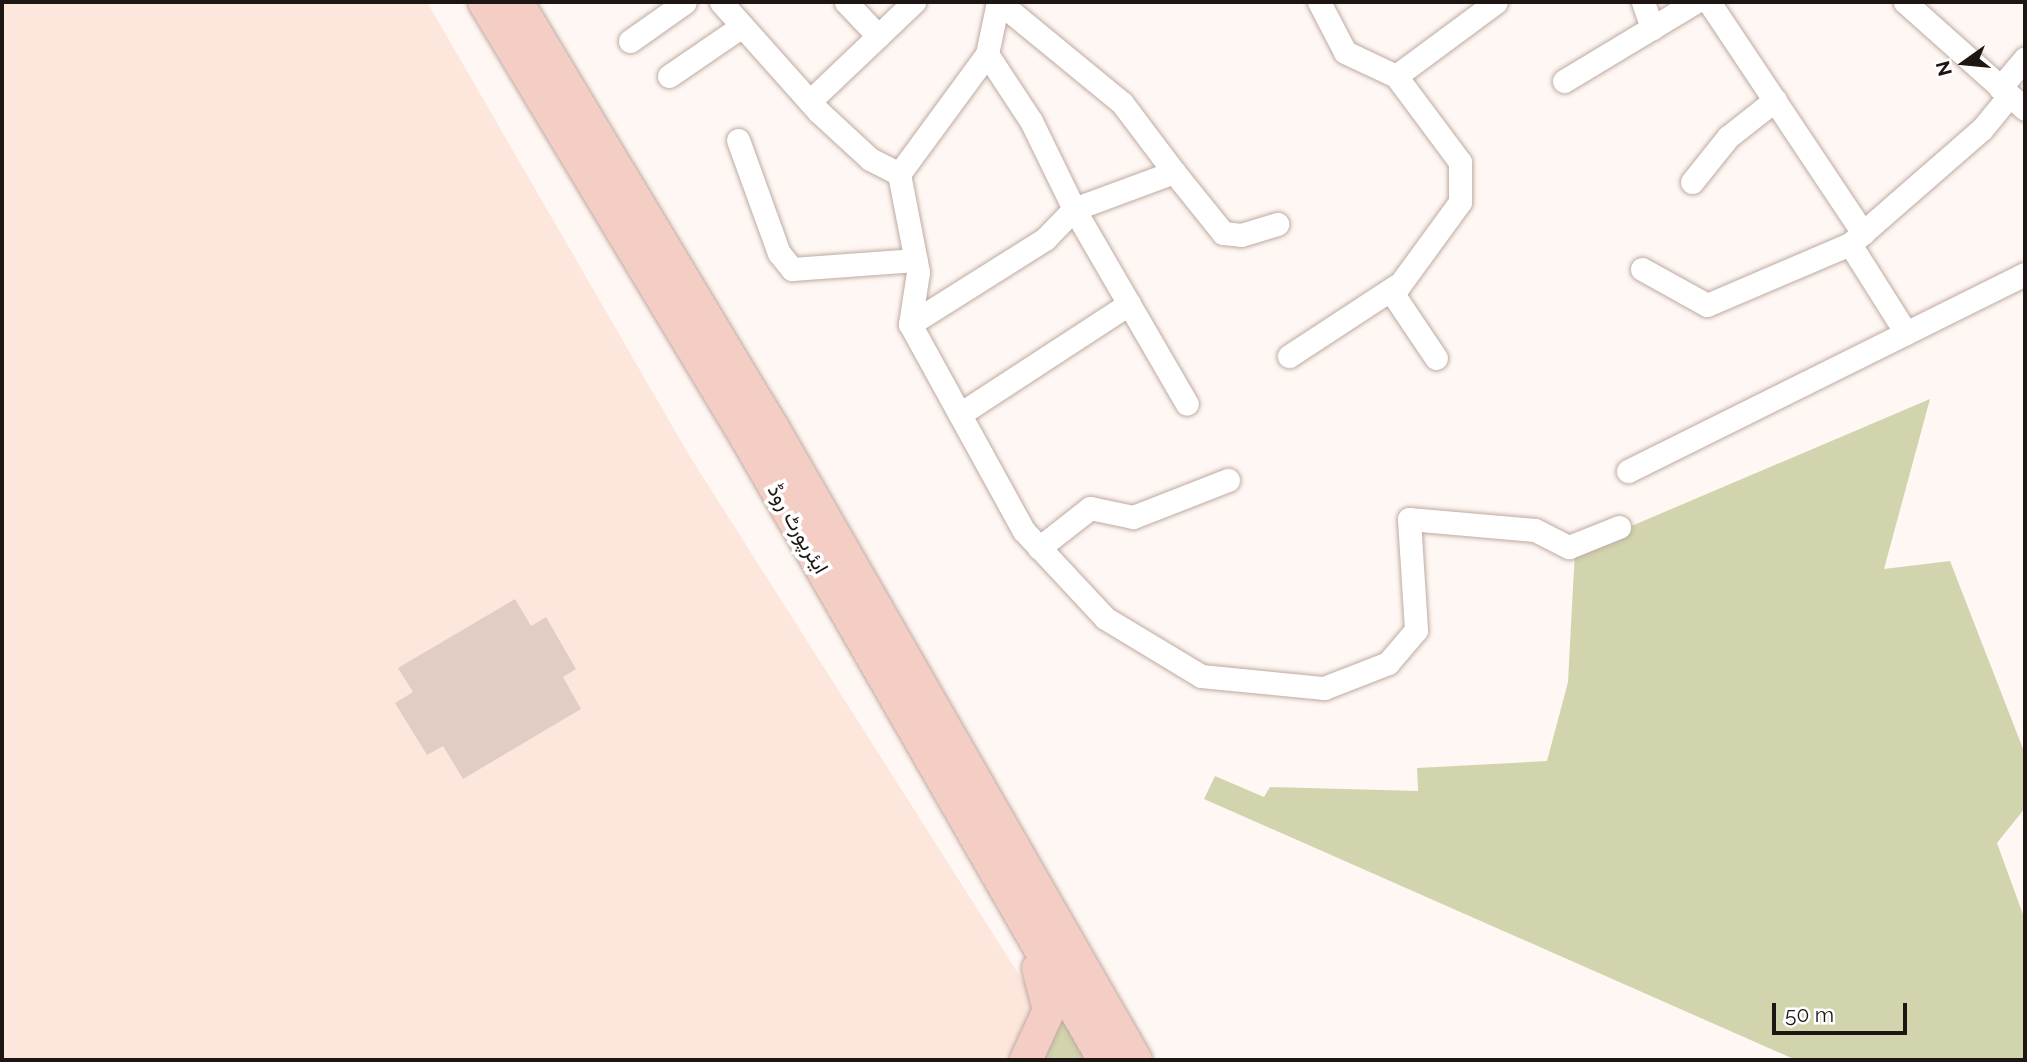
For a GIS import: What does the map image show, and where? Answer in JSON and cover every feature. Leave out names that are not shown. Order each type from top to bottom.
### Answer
[{"type":"main road","name":"ایئرپورٹ روڈ","points":[[484,2],[747,439],[1104,1060]]},
{"type":"main road","name":"ایئرپورٹ روڈ","points":[[517,2],[758,402],[1136,1060]]},
{"type":"main road","points":[[1010,895],[1020,939],[1047,988],[1044,1030],[1026,1060]]},
{"type":"street","points":[[630,41],[685,2]]},
{"type":"street","points":[[721,2],[810,101],[870,159],[899,174]]},
{"type":"street","points":[[846,2],[878,36]]},
{"type":"street","points":[[810,101],[914,2]]},
{"type":"street","points":[[1277,224],[1241,235],[1223,233],[1122,103],[999,2],[987,54],[899,174],[916,260],[910,324],[1039,548],[1105,618],[1202,676],[1324,688],[1388,663],[1416,630],[1416,560],[1409,519],[1535,530],[1569,547],[1619,527]]},
{"type":"street","points":[[1289,356],[1396,286],[1460,202],[1464,174],[1396,76],[1345,51],[1319,2]]},
{"type":"street","points":[[1396,76],[1496,2]]},
{"type":"street","points":[[1643,2],[1652,28]]},
{"type":"street","points":[[1564,81],[1695,2]]},
{"type":"street","points":[[1709,2],[1775,100],[1857,238],[1906,333]]},
{"type":"street","points":[[1918,6],[2011,98]]},
{"type":"street","points":[[669,76],[742,26]]},
{"type":"street","points":[[987,54],[1031,121],[1074,209],[1187,404]]},
{"type":"street","points":[[1642,269],[1707,305],[1857,238],[2011,98],[2025,58]]},
{"type":"street","points":[[1692,183],[1728,137],[1775,100]]},
{"type":"street","points":[[738,140],[779,253],[792,269],[916,260]]},
{"type":"street","points":[[910,324],[1045,239],[1074,209],[1174,172]]},
{"type":"street","points":[[1628,471],[2025,274]]},
{"type":"street","points":[[1396,286],[1399,310],[1436,358]]},
{"type":"street","points":[[960,414],[1129,304]]},
{"type":"street","points":[[1039,548],[1090,508],[1133,517],[1228,480]]},
{"type":"shaded area","points":[[2,2],[427,2],[689,455],[1035,1000],[1024,1045],[1007,1060],[2,1060]]},
{"type":"green space","points":[[1930,399],[1884,569],[1950,561],[2025,754],[2025,808],[1997,843],[2025,920],[2025,1060],[1796,1060],[1204,799],[1215,776],[1264,797],[1270,787],[1418,791],[1417,768],[1547,761],[1568,682],[1575,550]]},
{"type":"green space","points":[[1055,1011],[1089,1060],[1035,1060]]},
{"type":"building","points":[[515,599],[531,626],[546,617],[576,669],[563,677],[581,709],[463,779],[443,746],[427,755],[395,703],[413,692],[398,668]]}]
